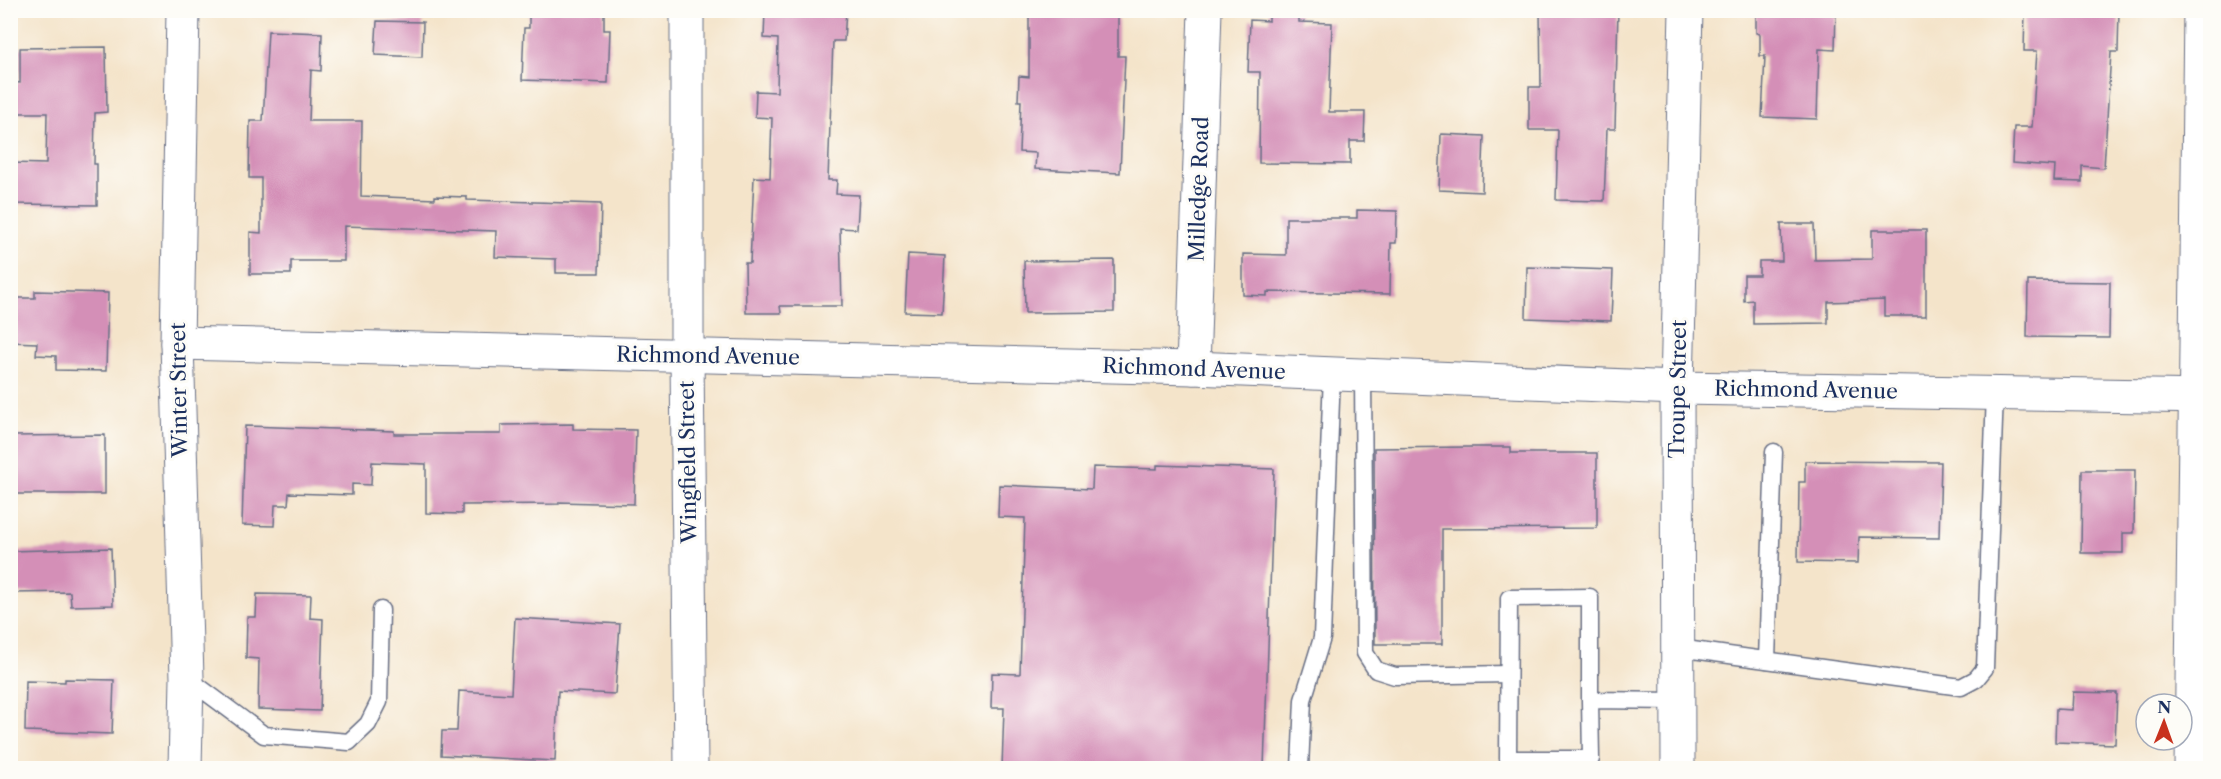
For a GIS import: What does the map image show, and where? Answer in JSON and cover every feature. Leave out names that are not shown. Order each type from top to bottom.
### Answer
[{"type":"street","name":"Winter Street","points":[[183,10],[177,343],[187,678],[185,768]]},
{"type":"street","name":"Wingfield Street","points":[[687,10],[687,356],[691,768]]},
{"type":"street","name":"Milledge Road","points":[[1192,368],[1205,10]]},
{"type":"street","name":"Troupe Street","points":[[1678,768],[1677,388],[1686,10]]},
{"type":"street","points":[[2191,768],[2202,397],[2200,10]]},
{"type":"street","name":"Richmond Avenue","points":[[177,343],[1192,368],[1677,388],[2202,397]]},
{"type":"lane","points":[[1347,375],[1365,653],[1376,670],[1395,676],[1508,674]]},
{"type":"lane","points":[[1300,768],[1303,700],[1322,638],[1347,375]]},
{"type":"lane","points":[[1678,648],[1961,687],[1976,679],[1985,668],[1995,393]]},
{"type":"lane","points":[[1767,660],[1774,452]]},
{"type":"lane","points":[[1590,597],[1590,700],[1591,759],[1508,759],[1509,598],[1590,597]]},
{"type":"lane","points":[[187,678],[264,735],[349,742],[368,724],[379,702],[381,610]]},
{"type":"lane","points":[[1590,700],[1678,701]]},
{"type":"building","points":[[529,10],[604,10],[604,30],[610,30],[608,83],[522,80],[524,28],[529,28]]},
{"type":"building","points":[[765,10],[846,10],[844,41],[833,41],[828,180],[837,180],[836,194],[859,195],[857,229],[840,228],[842,306],[780,306],[781,313],[746,313],[745,263],[750,263],[754,177],[770,178],[772,118],[755,117],[756,91],[777,92],[778,39],[764,38]]},
{"type":"building","points":[[1029,10],[1118,10],[1118,56],[1125,56],[1120,173],[1035,169],[1036,153],[1019,152],[1021,101],[1018,101],[1019,76],[1029,77]]},
{"type":"building","points":[[1269,10],[1299,10],[1299,22],[1332,23],[1329,112],[1365,112],[1364,141],[1350,141],[1350,164],[1259,163],[1260,72],[1248,72],[1250,20],[1269,21]]},
{"type":"building","points":[[1540,10],[1618,10],[1615,129],[1607,129],[1604,201],[1556,200],[1558,130],[1529,130],[1529,87],[1541,87]]},
{"type":"building","points":[[1756,10],[1836,10],[1835,50],[1819,49],[1817,119],[1762,117],[1765,56],[1760,56],[1760,34],[1756,33]]},
{"type":"building","points":[[2025,10],[2119,10],[2118,52],[2111,52],[2104,168],[2082,166],[2082,182],[2054,181],[2055,166],[2012,163],[2014,127],[2032,127],[2037,51],[2024,51]]},
{"type":"building","points":[[377,21],[423,22],[422,57],[375,55]]},
{"type":"building","points":[[268,31],[322,33],[321,71],[311,70],[309,121],[362,121],[361,196],[435,199],[435,196],[467,197],[467,200],[601,204],[599,273],[556,273],[556,259],[495,257],[496,231],[344,226],[344,261],[291,261],[291,274],[250,274],[250,232],[261,233],[261,178],[249,178],[250,121],[263,121]]},
{"type":"building","points":[[106,47],[107,112],[95,113],[94,164],[97,164],[97,205],[10,204],[10,163],[46,164],[47,113],[10,113],[10,82],[20,83],[20,48]]},
{"type":"building","points":[[1441,134],[1484,136],[1482,192],[1439,190]]},
{"type":"building","points":[[1357,210],[1397,211],[1396,243],[1391,243],[1390,294],[1267,292],[1267,296],[1243,295],[1243,254],[1286,255],[1286,218],[1357,218]]},
{"type":"building","points":[[1781,224],[1814,224],[1815,260],[1872,259],[1872,230],[1926,230],[1926,316],[1884,316],[1884,300],[1828,302],[1828,323],[1753,324],[1753,300],[1744,301],[1744,275],[1759,275],[1759,261],[1782,261]]},
{"type":"building","points":[[908,254],[945,256],[942,313],[905,312]]},
{"type":"building","points":[[1114,260],[1114,312],[1025,313],[1024,261]]},
{"type":"building","points":[[1527,267],[1613,270],[1611,321],[1526,318]]},
{"type":"building","points":[[2028,281],[2110,282],[2109,338],[2027,337]]},
{"type":"building","points":[[35,291],[108,293],[106,371],[56,370],[56,356],[36,355],[37,343],[10,342],[10,298],[35,298]]},
{"type":"building","points":[[573,424],[573,429],[636,430],[634,504],[559,502],[559,504],[462,505],[462,514],[426,513],[426,464],[372,462],[371,485],[352,484],[352,495],[289,493],[288,505],[275,505],[274,526],[242,525],[245,426],[394,431],[394,434],[501,434],[501,425]]},
{"type":"building","points":[[105,435],[105,494],[10,494],[10,436]]},
{"type":"building","points":[[1511,447],[1511,453],[1597,453],[1597,528],[1442,529],[1442,644],[1375,644],[1374,448]]},
{"type":"building","points":[[1805,461],[1941,462],[1939,538],[1859,537],[1858,563],[1798,562],[1799,482],[1805,482]]},
{"type":"building","points":[[1157,465],[1274,469],[1264,768],[1002,768],[1004,708],[991,708],[992,673],[1020,674],[1025,518],[998,517],[999,485],[1092,489],[1093,467],[1157,469]]},
{"type":"building","points":[[2082,470],[2135,470],[2134,533],[2123,533],[2123,553],[2081,553]]},
{"type":"building","points":[[111,548],[113,605],[71,606],[70,592],[13,593],[11,551]]},
{"type":"building","points":[[257,594],[311,595],[310,618],[323,619],[320,711],[258,709],[259,659],[246,658],[247,617],[256,617]]},
{"type":"building","points":[[515,618],[620,624],[615,694],[558,691],[555,761],[441,755],[442,731],[457,731],[459,691],[511,694]]},
{"type":"building","points":[[65,679],[114,680],[112,734],[25,731],[26,681],[65,682]]},
{"type":"building","points":[[2073,692],[2117,693],[2115,744],[2055,742],[2056,709],[2072,710]]}]
